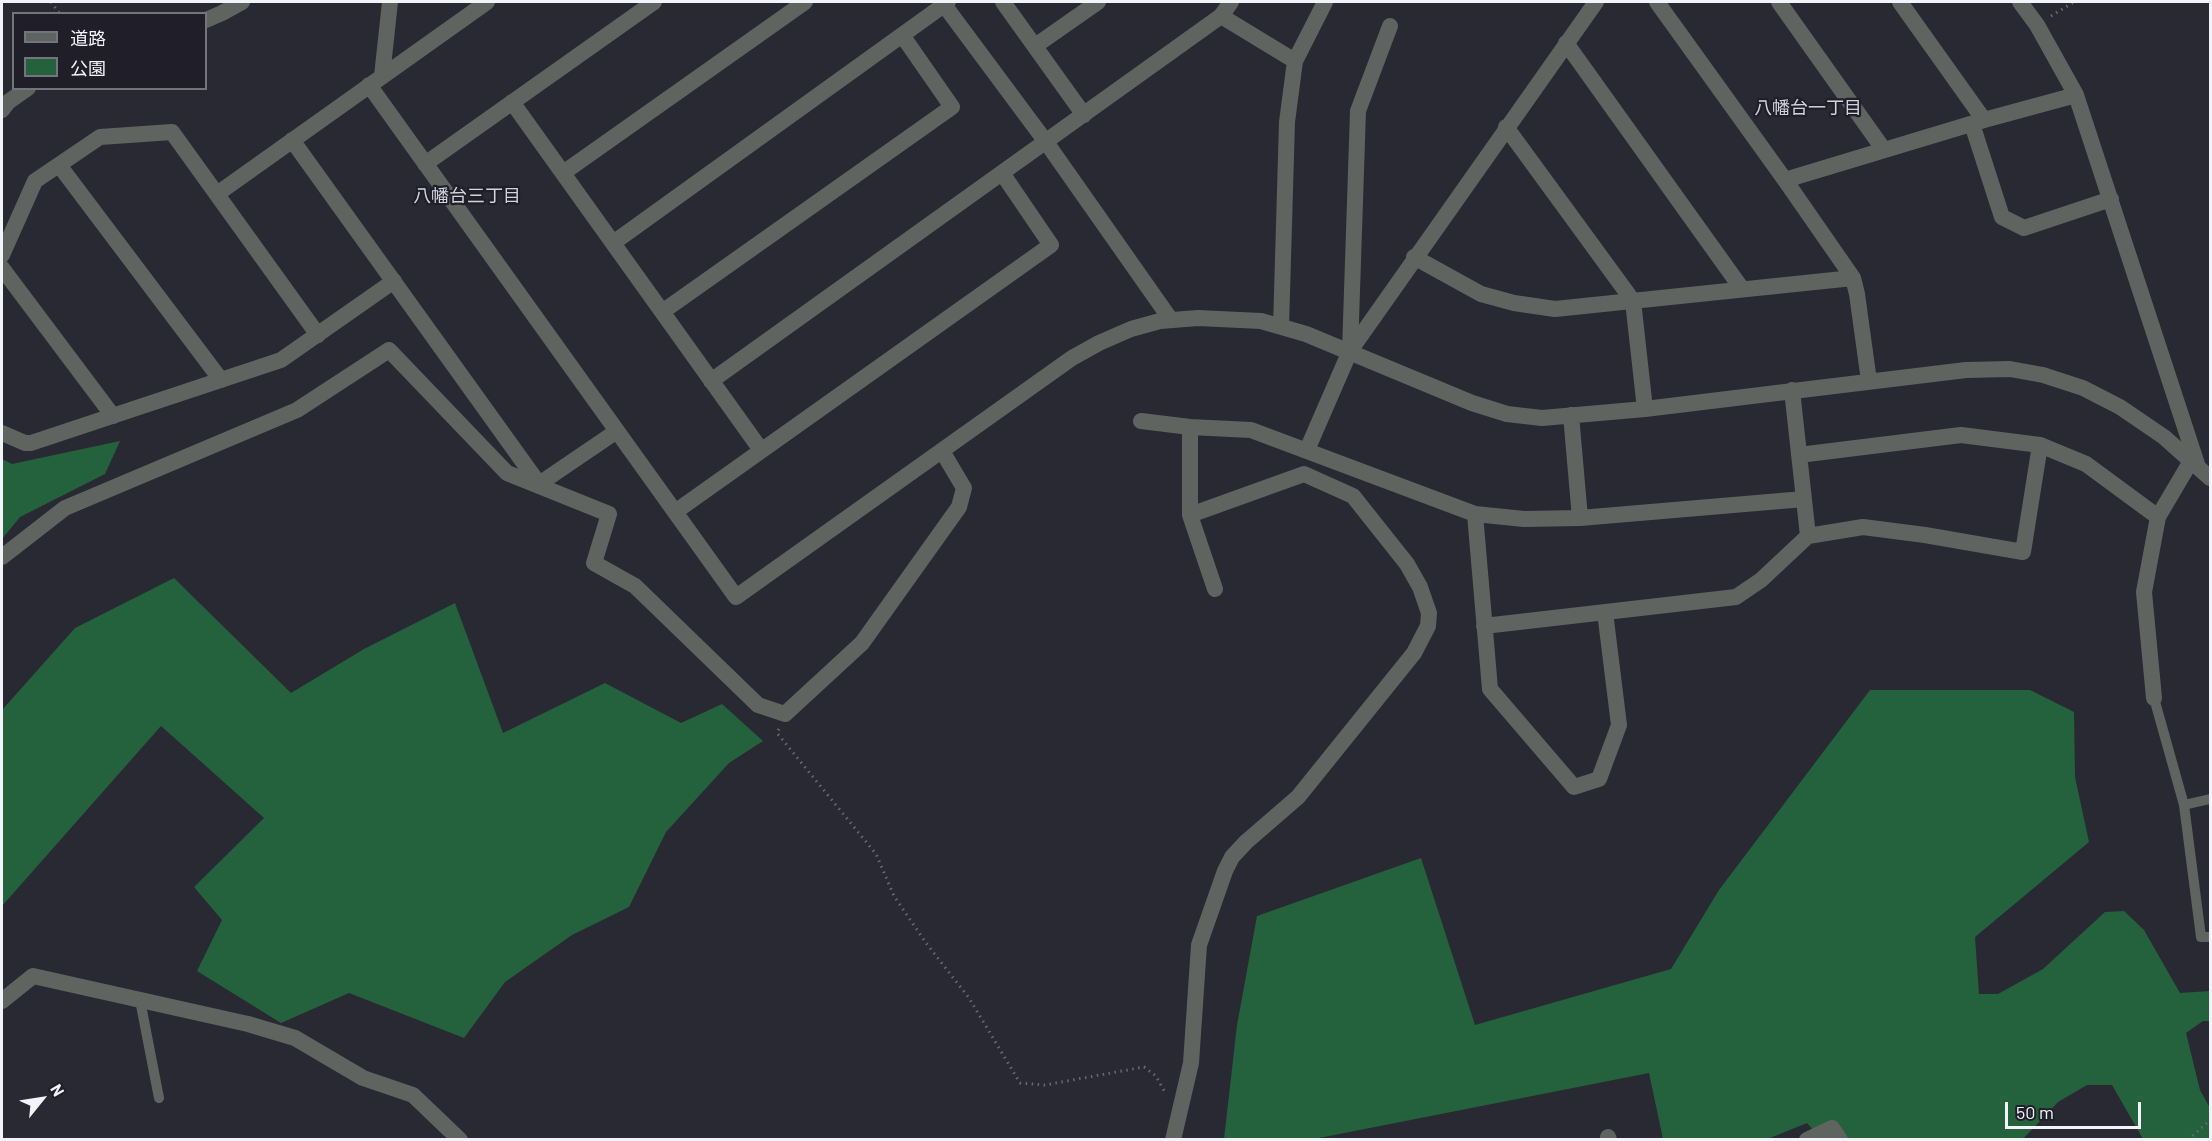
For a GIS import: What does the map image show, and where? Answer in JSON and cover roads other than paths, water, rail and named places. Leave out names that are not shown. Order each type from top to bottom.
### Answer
[{"type":"street","points":[[207,20],[242,2]]},
{"type":"street","points":[[378,2],[389,9],[376,81],[425,164],[736,597],[1072,358],[1131,329],[1171,320],[1198,318],[1251,320],[1281,327],[1350,351],[1472,403],[1507,414],[1542,418],[1645,409],[1966,370],[2010,369],[2043,375],[2083,388],[2120,407],[2164,437],[2200,469]]},
{"type":"street","points":[[425,164],[654,2]]},
{"type":"street","points":[[563,173],[805,2]]},
{"type":"street","points":[[613,243],[945,2],[1171,320]]},
{"type":"street","points":[[1003,2],[1084,115]]},
{"type":"street","points":[[1035,46],[1098,2]]},
{"type":"street","points":[[711,381],[1221,16],[1231,2]]},
{"type":"street","points":[[1281,327],[1287,122],[1295,62],[1326,2]]},
{"type":"street","points":[[1307,450],[1350,351],[1414,257],[1596,2]]},
{"type":"street","points":[[1657,2],[1853,278],[1869,381]]},
{"type":"street","points":[[1779,2],[1884,150]]},
{"type":"street","points":[[1900,2],[1978,122],[2002,217],[2024,228],[2111,200]]},
{"type":"street","points":[[2020,2],[2037,25],[2076,95],[2200,469]]},
{"type":"street","points":[[217,194],[482,3]]},
{"type":"street","points":[[1221,16],[1295,62]]},
{"type":"street","points":[[1350,351],[1358,111],[1390,26]]},
{"type":"street","points":[[662,312],[952,107],[902,35]]},
{"type":"street","points":[[1566,43],[1742,289]]},
{"type":"street","points":[[2,110],[8,102],[25,90]]},
{"type":"street","points":[[1785,180],[2076,95]]},
{"type":"street","points":[[512,102],[761,450]]},
{"type":"street","points":[[1506,127],[1633,301],[1645,409]]},
{"type":"street","points":[[2,255],[35,181],[100,137],[172,132],[318,335]]},
{"type":"street","points":[[292,140],[539,484]]},
{"type":"street","points":[[59,165],[221,380]]},
{"type":"street","points":[[675,512],[1051,245],[1002,173]]},
{"type":"street","points":[[1414,257],[1481,294],[1514,303],[1555,309],[1853,278]]},
{"type":"street","points":[[2,268],[113,416]]},
{"type":"street","points":[[2,433],[24,443],[31,443],[281,360],[394,281]]},
{"type":"street","points":[[2,557],[66,508],[297,410],[388,350],[507,473],[609,514],[594,563],[635,586],[758,705],[785,714],[862,643],[959,507],[964,488],[942,451]]},
{"type":"street","points":[[1792,390],[1808,536]]},
{"type":"street","points":[[1571,415],[1580,518]]},
{"type":"street","points":[[1141,421],[1190,427],[1251,430],[1475,514],[1524,519],[1580,518],[1804,499]]},
{"type":"street","points":[[1190,427],[1190,515],[1215,589]]},
{"type":"street","points":[[539,484],[617,431]]},
{"type":"street","points":[[1799,455],[1961,435],[2040,445],[2086,464],[2158,517]]},
{"type":"street","points":[[1484,626],[1736,597],[1761,580],[1808,536],[1863,527],[2023,552],[2040,445]]},
{"type":"street","points":[[2154,698],[2144,592],[2158,517],[2200,469]]},
{"type":"street","points":[[1173,1140],[1191,1063],[1199,945],[1232,857],[1298,797],[1407,662],[1428,626],[1429,613],[1420,587],[1407,564],[1353,496],[1304,474],[1190,515]]},
{"type":"street","points":[[1475,514],[1490,689],[1574,787],[1599,779],[1619,725],[1605,612]]},
{"type":"street","points":[[2,1001],[33,976],[248,1024],[295,1038],[363,1078],[413,1095],[460,1140]]},
{"type":"street","points":[[1807,1140],[1832,1128],[1840,1140]]},
{"type":"lane","points":[[2154,698],[2184,805],[2201,937],[2211,937]]},
{"type":"lane","points":[[2184,805],[2211,800]]},
{"type":"lane","points":[[140,1000],[159,1098]]},
{"type":"district","name":"八幡台一丁目","points":[[1808,108]]},
{"type":"district","name":"八幡台三丁目","points":[[467,196]]}]
